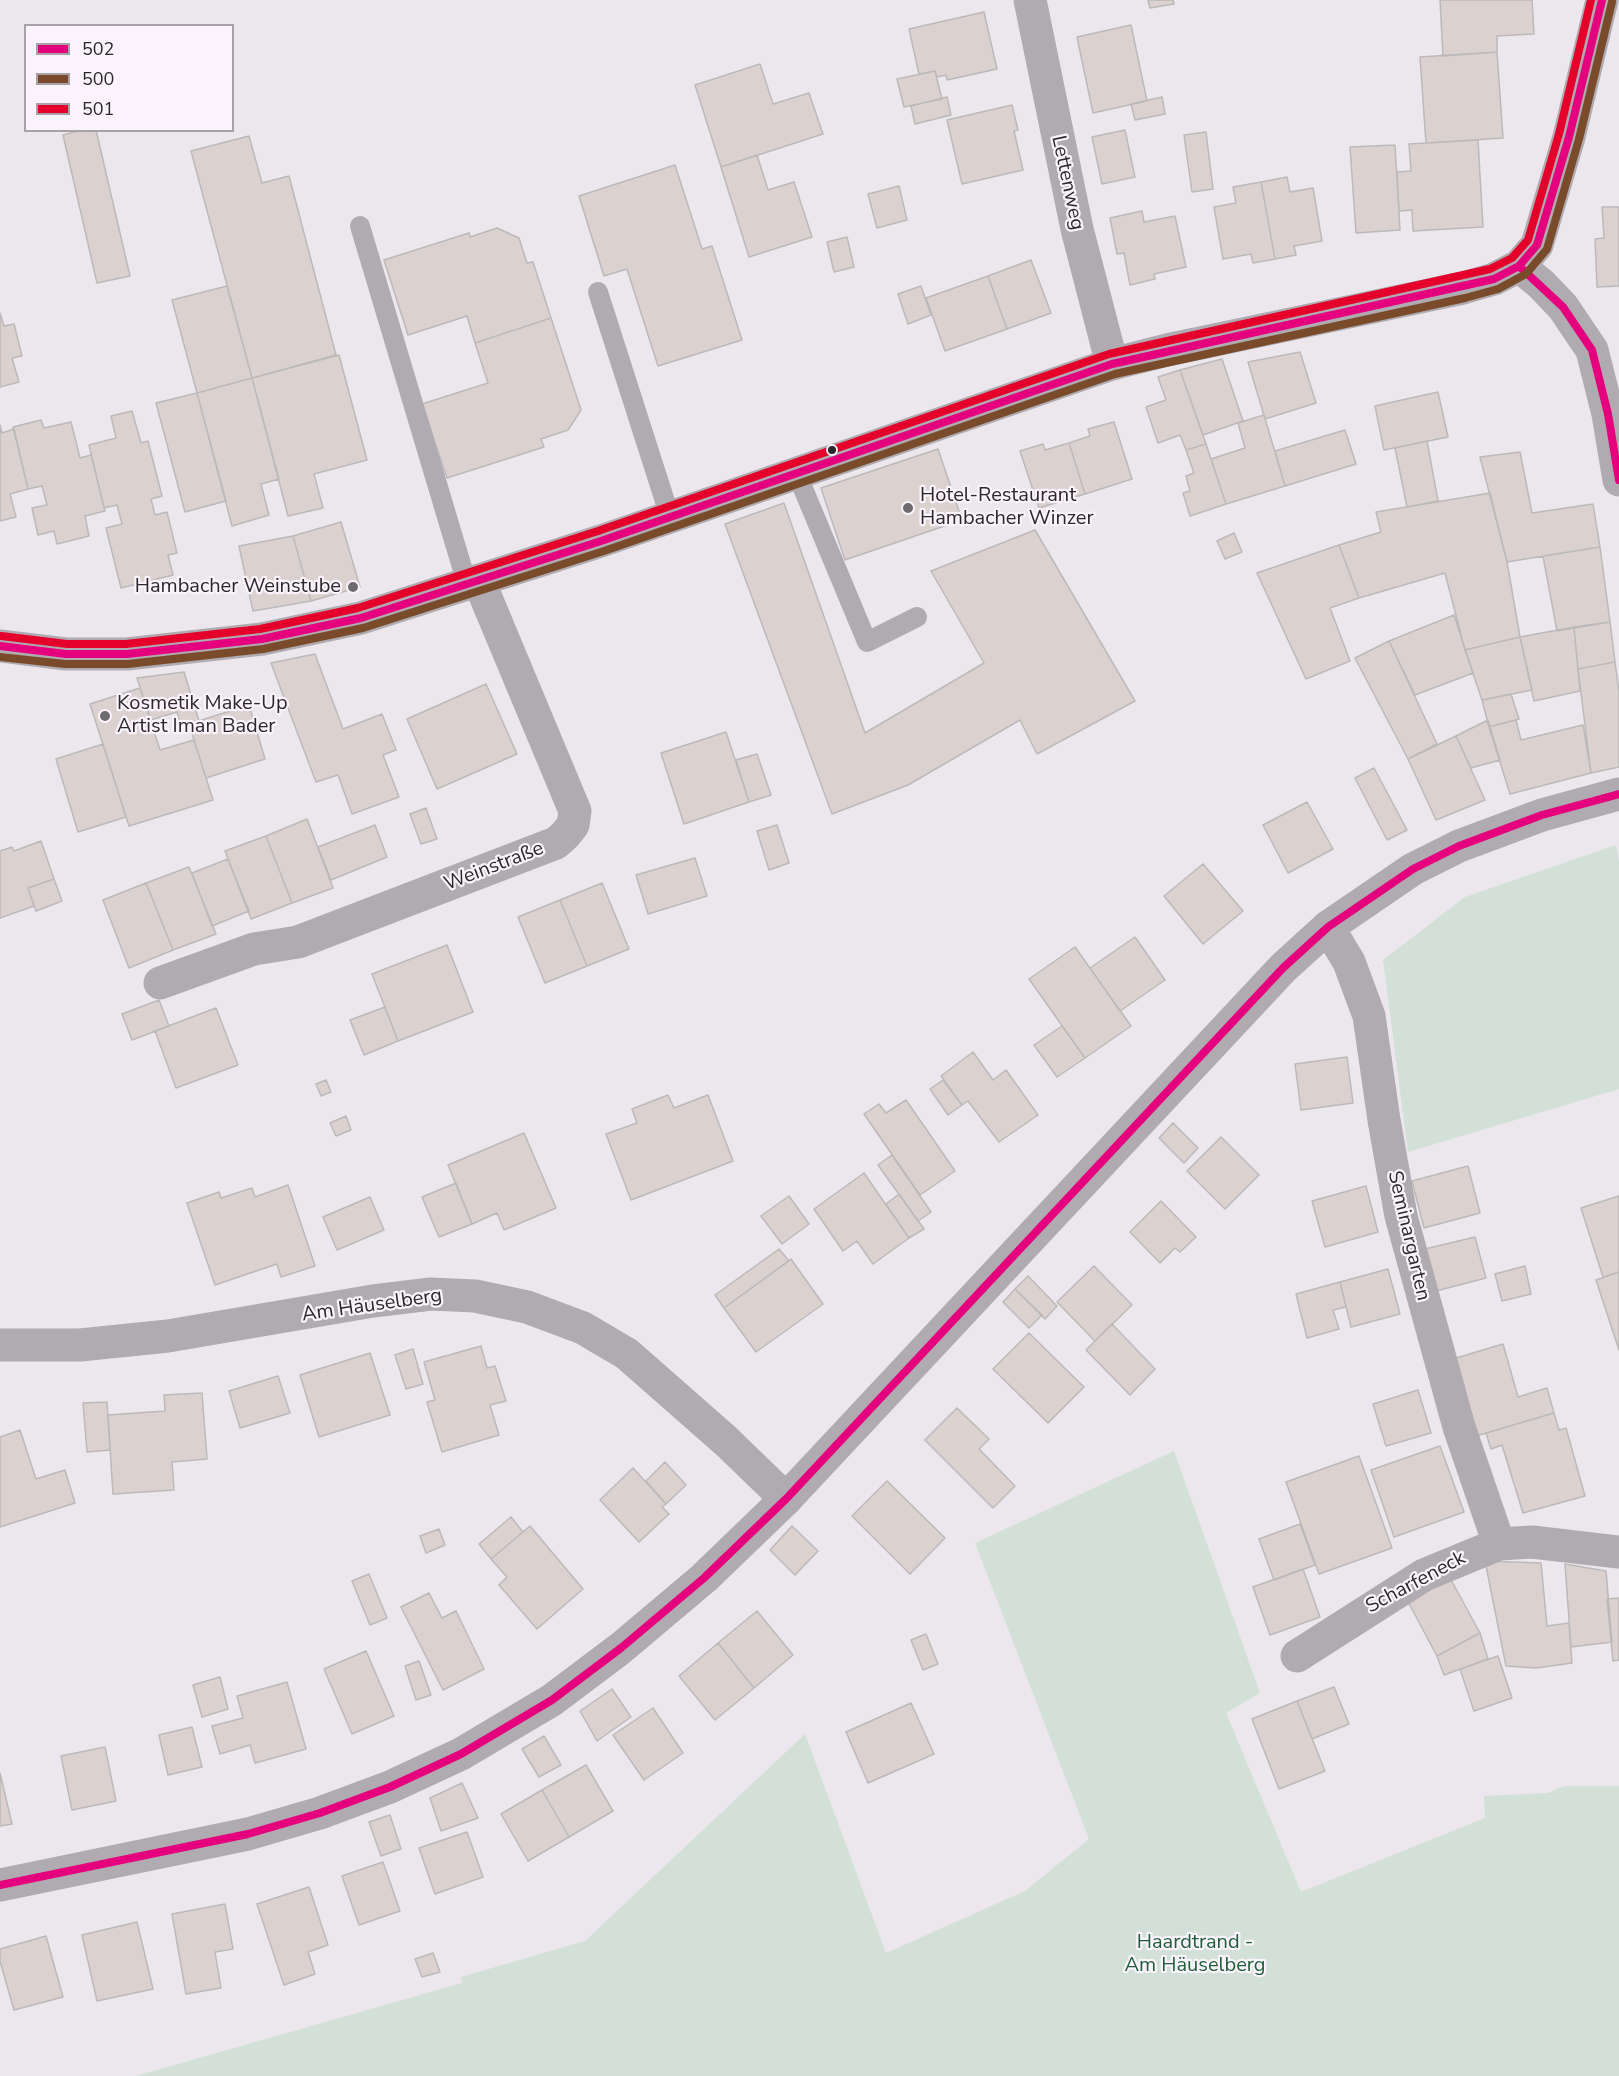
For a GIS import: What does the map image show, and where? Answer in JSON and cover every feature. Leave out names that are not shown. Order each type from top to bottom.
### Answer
[{"type":"street","name":"Lettenweg","points":[[1030,0],[1077,229],[1112,364]]},
{"type":"street","points":[[0,646],[66,654],[127,654],[201,647],[320,628],[361,618],[670,517],[1112,364],[1167,350],[1463,288],[1494,279],[1519,266],[1537,245],[1548,214],[1569,136],[1602,0]]},
{"type":"street","points":[[1519,266],[1542,284],[1563,307],[1592,350],[1608,414],[1619,480]]},
{"type":"street","name":"Weinstraße","points":[[160,983],[254,949],[298,942],[556,843],[566,835],[573,825],[575,811],[473,583]]},
{"type":"street","points":[[0,1885],[248,1834],[320,1813],[390,1787],[461,1754],[552,1700],[621,1648],[704,1578],[786,1499],[1282,968],[1328,927],[1413,869],[1458,846],[1542,815],[1619,794]]},
{"type":"street","name":"Seminargarten","points":[[1328,927],[1349,962],[1369,1016],[1401,1216],[1459,1427],[1499,1544]]},
{"type":"street","name":"Am Häuselberg","points":[[0,1345],[80,1344],[168,1336],[431,1294],[476,1296],[527,1306],[584,1328],[627,1354],[726,1441],[786,1499]]},
{"type":"street","name":"Scharfeneck","points":[[1297,1656],[1361,1612],[1424,1575],[1499,1544],[1532,1542],[1619,1552]]},
{"type":"lane","points":[[360,226],[473,583]]},
{"type":"lane","points":[[598,292],[670,517]]},
{"type":"lane","points":[[797,474],[867,642],[917,617]]},
{"type":"green space","points":[[1616,845],[1619,862],[1619,1089],[1408,1152],[1383,960],[1465,897]]},
{"type":"green space","name":"Haardtrand - Am Häuselberg","points":[[1174,1451],[1260,1693],[1226,1713],[1301,1892],[1485,1818],[1484,1796],[1548,1793],[1564,1786],[1619,1786],[1619,2076],[136,2076],[462,1983],[461,1977],[585,1941],[805,1734],[886,1953],[1025,1891],[1089,1839],[975,1543]]},
{"type":"building","points":[[1148,0],[1173,0],[1174,4],[1150,8]]},
{"type":"building","points":[[1440,0],[1532,0],[1534,34],[1497,36],[1497,52],[1443,56]]},
{"type":"building","points":[[984,12],[997,69],[947,80],[946,75],[937,77],[935,71],[919,74],[909,29]]},
{"type":"building","points":[[1131,25],[1147,101],[1093,113],[1077,37]]},
{"type":"building","points":[[1497,52],[1503,138],[1426,143],[1420,57]]},
{"type":"building","points":[[760,64],[773,104],[809,93],[823,134],[721,167],[695,85]]},
{"type":"building","points":[[935,71],[942,99],[904,107],[897,79]]},
{"type":"building","points":[[947,97],[951,115],[915,124],[911,106]]},
{"type":"building","points":[[1162,97],[1165,114],[1135,120],[1131,104]]},
{"type":"building","points":[[1012,105],[1018,130],[1014,131],[1023,170],[962,184],[947,120]]},
{"type":"building","points":[[1125,130],[1135,177],[1102,184],[1092,137]]},
{"type":"building","points":[[74,132],[96,132],[130,276],[97,283],[63,135]]},
{"type":"building","points":[[1206,132],[1213,189],[1192,192],[1184,135]]},
{"type":"building","points":[[249,136],[262,183],[289,176],[336,355],[252,378],[191,151]]},
{"type":"building","points":[[1478,140],[1483,227],[1413,231],[1412,210],[1399,211],[1397,172],[1411,171],[1409,144]]},
{"type":"building","points":[[1395,145],[1400,230],[1356,233],[1350,147]]},
{"type":"building","points":[[757,155],[768,190],[794,182],[812,237],[749,257],[721,167]]},
{"type":"building","points":[[675,165],[702,249],[712,246],[742,340],[658,366],[627,269],[604,276],[579,196]]},
{"type":"building","points":[[1287,177],[1290,192],[1313,188],[1322,241],[1294,246],[1296,255],[1275,259],[1261,182]]},
{"type":"building","points":[[1261,182],[1275,259],[1253,263],[1251,254],[1223,259],[1214,207],[1236,203],[1233,187]]},
{"type":"building","points":[[899,186],[907,220],[877,228],[868,194]]},
{"type":"building","points":[[1602,207],[1619,207],[1619,286],[1597,287],[1595,239],[1604,238]]},
{"type":"building","points":[[1142,211],[1144,222],[1175,216],[1186,267],[1154,274],[1155,279],[1130,285],[1124,253],[1117,254],[1110,218]]},
{"type":"building","points":[[497,228],[519,238],[527,263],[533,262],[551,318],[475,343],[467,316],[408,335],[384,260],[469,233],[470,237]]},
{"type":"building","points":[[847,237],[854,267],[834,272],[827,242]]},
{"type":"building","points":[[1031,260],[1051,313],[1007,329],[988,276]]},
{"type":"building","points":[[988,276],[1007,329],[945,351],[926,298]]},
{"type":"building","points":[[227,286],[252,378],[197,393],[172,300]]},
{"type":"building","points":[[921,286],[931,315],[908,324],[898,294]]},
{"type":"building","points":[[0,313],[4,326],[14,324],[22,356],[12,358],[19,382],[0,387]]},
{"type":"building","points":[[551,318],[581,410],[568,430],[541,439],[544,447],[447,478],[422,404],[488,383],[475,343]]},
{"type":"building","points":[[1300,352],[1316,403],[1265,419],[1248,362]]},
{"type":"building","points":[[339,355],[367,460],[314,474],[323,508],[288,516],[252,378]]},
{"type":"building","points":[[1222,359],[1243,421],[1203,435],[1180,370]]},
{"type":"building","points":[[1180,370],[1206,444],[1186,450],[1180,435],[1158,443],[1146,407],[1166,400],[1158,377]]},
{"type":"building","points":[[252,378],[279,479],[261,484],[269,515],[232,526],[197,393]]},
{"type":"building","points":[[1438,392],[1448,437],[1384,450],[1375,406]]},
{"type":"building","points":[[197,393],[226,501],[185,512],[156,403]]},
{"type":"building","points":[[132,411],[141,443],[148,441],[162,496],[151,499],[155,515],[167,512],[177,553],[168,555],[173,575],[121,588],[106,528],[122,524],[117,505],[104,508],[89,445],[116,438],[111,416]]},
{"type":"building","points":[[1264,415],[1285,486],[1226,504],[1211,459],[1245,448],[1238,423]]},
{"type":"building","points":[[41,420],[44,428],[71,422],[80,458],[91,455],[105,511],[85,516],[89,536],[57,544],[54,531],[38,535],[32,508],[47,505],[42,486],[28,489],[13,427]]},
{"type":"building","points":[[1114,422],[1132,479],[1085,494],[1069,443],[1090,436],[1088,429]]},
{"type":"building","points":[[0,425],[2,433],[14,429],[28,489],[10,494],[16,517],[0,521]]},
{"type":"building","points":[[1345,430],[1356,464],[1285,486],[1275,451]]},
{"type":"building","points":[[1427,441],[1438,501],[1407,507],[1395,448]]},
{"type":"building","points":[[1069,443],[1085,494],[1039,508],[1020,451],[1043,444],[1045,450]]},
{"type":"building","points":[[1206,444],[1226,504],[1190,516],[1183,493],[1190,491],[1186,476],[1194,473],[1186,450]]},
{"type":"building","points":[[938,449],[962,520],[845,560],[821,488]]},
{"type":"building","points":[[1520,452],[1532,513],[1593,504],[1600,547],[1507,562],[1480,457]]},
{"type":"building","points":[[1490,493],[1507,562],[1520,637],[1465,650],[1445,573],[1359,598],[1339,545],[1381,532],[1376,512]]},
{"type":"building","points":[[784,503],[865,733],[984,663],[931,571],[1035,530],[1135,701],[1037,754],[1020,720],[908,785],[832,814],[725,524]]},
{"type":"building","points":[[341,522],[360,587],[311,601],[293,536]]},
{"type":"building","points":[[1234,533],[1242,552],[1225,559],[1217,541]]},
{"type":"building","points":[[293,536],[311,601],[253,611],[239,546]]},
{"type":"building","points":[[1339,545],[1359,598],[1330,608],[1350,661],[1306,679],[1257,573]]},
{"type":"building","points":[[1600,547],[1610,622],[1557,631],[1543,556]]},
{"type":"building","points":[[1454,615],[1473,673],[1415,695],[1389,641]]},
{"type":"building","points":[[1610,622],[1615,662],[1578,669],[1574,627]]},
{"type":"building","points":[[1574,627],[1580,691],[1534,701],[1520,637]]},
{"type":"building","points":[[1520,637],[1532,690],[1482,700],[1465,650]]},
{"type":"building","points":[[1389,641],[1437,744],[1408,759],[1355,658]]},
{"type":"building","points":[[315,654],[343,729],[382,714],[396,750],[383,755],[399,797],[352,814],[338,775],[316,782],[271,663]]},
{"type":"building","points":[[1615,662],[1619,691],[1619,767],[1591,773],[1578,669]]},
{"type":"building","points":[[184,672],[199,721],[181,726],[177,712],[151,720],[137,678]]},
{"type":"building","points":[[486,684],[517,754],[437,789],[407,719]]},
{"type":"building","points":[[140,688],[160,750],[194,740],[213,800],[129,826],[90,704]]},
{"type":"building","points":[[1511,694],[1519,719],[1489,727],[1482,700]]},
{"type":"building","points":[[249,705],[265,759],[206,778],[189,724]]},
{"type":"building","points":[[1488,720],[1500,760],[1471,768],[1456,736]]},
{"type":"building","points":[[1516,720],[1521,740],[1583,725],[1591,773],[1510,794],[1489,727]]},
{"type":"building","points":[[726,732],[749,802],[684,824],[661,753]]},
{"type":"building","points":[[1456,736],[1485,800],[1436,820],[1408,759]]},
{"type":"building","points":[[103,744],[126,817],[78,832],[56,759]]},
{"type":"building","points":[[757,754],[771,795],[749,802],[736,760]]},
{"type":"building","points":[[1374,768],[1407,830],[1387,840],[1355,778]]},
{"type":"building","points":[[1307,802],[1333,849],[1288,873],[1263,825]]},
{"type":"building","points":[[426,808],[437,839],[421,844],[410,814]]},
{"type":"building","points":[[307,819],[333,888],[292,903],[266,836]]},
{"type":"building","points":[[375,825],[387,857],[331,880],[318,847]]},
{"type":"building","points":[[777,825],[789,863],[769,870],[757,831]]},
{"type":"building","points":[[266,836],[292,903],[251,919],[225,851]]},
{"type":"building","points":[[41,841],[54,879],[28,888],[34,906],[0,918],[0,851],[12,847],[14,851]]},
{"type":"building","points":[[695,858],[707,896],[648,914],[636,875]]},
{"type":"building","points":[[228,859],[249,911],[212,926],[192,873]]},
{"type":"building","points":[[1203,864],[1243,911],[1203,944],[1164,896]]},
{"type":"building","points":[[189,867],[216,934],[173,950],[146,883]]},
{"type":"building","points":[[54,879],[62,901],[36,911],[28,888]]},
{"type":"building","points":[[146,883],[173,950],[129,968],[103,900]]},
{"type":"building","points":[[602,883],[629,949],[587,966],[560,900]]},
{"type":"building","points":[[560,900],[587,966],[545,983],[518,917]]},
{"type":"building","points":[[1135,937],[1165,980],[1120,1011],[1090,968]]},
{"type":"building","points":[[447,945],[473,1012],[398,1041],[372,974]]},
{"type":"building","points":[[1075,947],[1131,1026],[1085,1058],[1029,979]]},
{"type":"building","points":[[159,1000],[169,1026],[132,1040],[122,1014]]},
{"type":"building","points":[[385,1007],[398,1041],[364,1055],[350,1020]]},
{"type":"building","points":[[216,1008],[238,1065],[176,1088],[155,1031]]},
{"type":"building","points":[[1062,1026],[1085,1058],[1057,1077],[1034,1045]]},
{"type":"building","points":[[973,1052],[993,1080],[1006,1070],[1038,1115],[999,1142],[968,1101],[962,1105],[941,1076]]},
{"type":"building","points":[[1347,1057],[1353,1103],[1301,1110],[1295,1064]]},
{"type":"building","points":[[326,1080],[331,1092],[321,1096],[316,1084]]},
{"type":"building","points":[[943,1080],[962,1105],[948,1115],[930,1089]]},
{"type":"building","points":[[668,1095],[674,1108],[708,1095],[733,1161],[631,1200],[606,1134],[637,1123],[632,1109]]},
{"type":"building","points":[[906,1100],[955,1171],[920,1195],[864,1114],[879,1104],[886,1113]]},
{"type":"building","points":[[346,1116],[351,1130],[336,1136],[330,1123]]},
{"type":"building","points":[[1173,1123],[1198,1148],[1184,1163],[1159,1138]]},
{"type":"building","points":[[524,1133],[556,1208],[504,1230],[497,1213],[472,1224],[448,1165]]},
{"type":"building","points":[[1221,1137],[1259,1175],[1225,1209],[1187,1171]]},
{"type":"building","points":[[892,1155],[931,1212],[918,1221],[878,1165]]},
{"type":"building","points":[[1468,1166],[1480,1213],[1424,1228],[1412,1181]]},
{"type":"building","points":[[864,1173],[909,1238],[873,1264],[857,1241],[843,1251],[814,1209]]},
{"type":"building","points":[[456,1183],[472,1224],[439,1237],[422,1197]]},
{"type":"building","points":[[288,1185],[315,1266],[281,1277],[277,1264],[215,1285],[187,1203],[219,1192],[221,1198],[252,1188],[255,1197]]},
{"type":"building","points":[[1366,1186],[1378,1232],[1325,1247],[1312,1201]]},
{"type":"building","points":[[899,1194],[924,1229],[909,1238],[886,1204]]},
{"type":"building","points":[[789,1196],[809,1224],[782,1244],[761,1216]]},
{"type":"building","points":[[1619,1196],[1619,1272],[1603,1277],[1581,1208]]},
{"type":"building","points":[[370,1197],[384,1230],[337,1250],[323,1217]]},
{"type":"building","points":[[1161,1201],[1196,1237],[1180,1252],[1175,1248],[1160,1263],[1130,1232]]},
{"type":"building","points":[[1475,1237],[1486,1278],[1436,1291],[1425,1249]]},
{"type":"building","points":[[779,1249],[789,1261],[724,1308],[715,1295]]},
{"type":"building","points":[[791,1259],[823,1304],[756,1352],[724,1308]]},
{"type":"building","points":[[1094,1266],[1132,1305],[1095,1341],[1057,1302]]},
{"type":"building","points":[[1525,1266],[1531,1294],[1502,1301],[1495,1274]]},
{"type":"building","points":[[1388,1269],[1400,1314],[1351,1327],[1340,1282]]},
{"type":"building","points":[[1619,1272],[1619,1350],[1596,1280]]},
{"type":"building","points":[[1028,1276],[1057,1306],[1045,1319],[1015,1289]]},
{"type":"building","points":[[1340,1282],[1346,1307],[1333,1310],[1339,1329],[1307,1338],[1296,1294]]},
{"type":"building","points":[[1015,1289],[1042,1315],[1029,1328],[1003,1302]]},
{"type":"building","points":[[1112,1324],[1155,1369],[1130,1395],[1086,1350]]},
{"type":"building","points":[[1029,1333],[1084,1387],[1048,1423],[993,1369]]},
{"type":"building","points":[[1503,1344],[1518,1397],[1547,1388],[1554,1413],[1476,1436],[1453,1359]]},
{"type":"building","points":[[481,1346],[487,1368],[495,1366],[506,1401],[490,1405],[499,1435],[442,1452],[427,1402],[435,1400],[424,1362]]},
{"type":"building","points":[[413,1349],[423,1384],[406,1389],[395,1355]]},
{"type":"building","points":[[370,1353],[390,1415],[319,1437],[300,1375]]},
{"type":"building","points":[[278,1376],[290,1413],[240,1428],[229,1391]]},
{"type":"building","points":[[1418,1390],[1431,1433],[1386,1446],[1373,1404]]},
{"type":"building","points":[[202,1393],[207,1459],[172,1462],[174,1490],[113,1494],[108,1415],[165,1411],[164,1395]]},
{"type":"building","points":[[107,1402],[110,1450],[87,1452],[83,1403]]},
{"type":"building","points":[[957,1408],[989,1439],[979,1449],[1015,1486],[993,1508],[925,1440]]},
{"type":"building","points":[[1554,1413],[1559,1430],[1566,1428],[1585,1496],[1523,1513],[1502,1445],[1491,1449],[1486,1433]]},
{"type":"building","points":[[20,1430],[36,1479],[65,1470],[75,1503],[0,1527],[0,1437]]},
{"type":"building","points":[[1440,1446],[1464,1512],[1394,1537],[1371,1470]]},
{"type":"building","points":[[1359,1456],[1392,1548],[1319,1574],[1286,1482]]},
{"type":"building","points":[[665,1462],[686,1485],[666,1504],[646,1481]]},
{"type":"building","points":[[633,1468],[666,1504],[662,1507],[669,1514],[639,1542],[600,1500]]},
{"type":"building","points":[[887,1481],[945,1538],[910,1574],[852,1516]]},
{"type":"building","points":[[511,1517],[523,1532],[491,1559],[479,1544]]},
{"type":"building","points":[[1300,1524],[1315,1565],[1274,1580],[1259,1539]]},
{"type":"building","points":[[530,1526],[583,1589],[537,1629],[499,1585],[507,1577],[491,1559]]},
{"type":"building","points":[[792,1526],[818,1551],[795,1575],[770,1550]]},
{"type":"building","points":[[439,1529],[445,1545],[426,1553],[420,1536]]},
{"type":"building","points":[[1485,1561],[1541,1563],[1547,1626],[1569,1623],[1572,1663],[1536,1668],[1506,1666]]},
{"type":"building","points":[[1565,1564],[1606,1571],[1612,1642],[1571,1647]]},
{"type":"building","points":[[1303,1569],[1320,1617],[1270,1635],[1253,1587]]},
{"type":"building","points":[[369,1574],[387,1618],[370,1625],[352,1581]]},
{"type":"building","points":[[1449,1576],[1480,1633],[1437,1656],[1406,1598]]},
{"type":"building","points":[[429,1593],[442,1618],[456,1611],[484,1669],[443,1690],[401,1607]]},
{"type":"building","points":[[1619,1598],[1619,1660],[1613,1661],[1607,1599]]},
{"type":"building","points":[[757,1611],[793,1655],[754,1688],[718,1643]]},
{"type":"building","points":[[1480,1633],[1488,1659],[1444,1675],[1437,1656]]},
{"type":"building","points":[[926,1634],[938,1664],[923,1670],[911,1640]]},
{"type":"building","points":[[718,1643],[754,1688],[715,1720],[679,1676]]},
{"type":"building","points":[[366,1651],[394,1716],[352,1734],[324,1669]]},
{"type":"building","points":[[1498,1656],[1512,1698],[1474,1711],[1460,1669]]},
{"type":"building","points":[[419,1661],[431,1695],[416,1700],[405,1666]]},
{"type":"building","points":[[220,1677],[228,1709],[202,1717],[193,1685]]},
{"type":"building","points":[[287,1682],[306,1749],[255,1763],[250,1745],[220,1754],[212,1726],[243,1718],[237,1696]]},
{"type":"building","points":[[1334,1687],[1349,1724],[1312,1739],[1297,1701]]},
{"type":"building","points":[[612,1689],[631,1717],[597,1741],[580,1711]]},
{"type":"building","points":[[1297,1701],[1325,1771],[1279,1789],[1252,1719]]},
{"type":"building","points":[[911,1703],[934,1754],[868,1783],[846,1732]]},
{"type":"building","points":[[653,1708],[683,1753],[644,1780],[613,1735]]},
{"type":"building","points":[[192,1727],[202,1767],[168,1775],[159,1735]]},
{"type":"building","points":[[544,1736],[561,1765],[539,1777],[522,1749]]},
{"type":"building","points":[[105,1747],[116,1801],[72,1810],[61,1756]]},
{"type":"building","points":[[586,1765],[613,1811],[569,1837],[542,1790]]},
{"type":"building","points":[[0,1773],[12,1824],[0,1826]]},
{"type":"building","points":[[462,1783],[478,1818],[441,1831],[430,1798]]},
{"type":"building","points":[[542,1790],[569,1837],[528,1861],[501,1814]]},
{"type":"building","points":[[390,1815],[401,1849],[381,1856],[369,1822]]},
{"type":"building","points":[[467,1832],[483,1877],[435,1894],[419,1848]]},
{"type":"building","points":[[383,1862],[400,1911],[359,1925],[342,1876]]},
{"type":"building","points":[[309,1887],[328,1945],[308,1952],[315,1974],[284,1985],[257,1904]]},
{"type":"building","points":[[225,1904],[233,1949],[215,1952],[221,1988],[186,1994],[172,1914]]},
{"type":"building","points":[[137,1922],[153,1989],[97,2001],[82,1935]]},
{"type":"building","points":[[46,1936],[63,1997],[14,2010],[0,1961],[0,1949]]},
{"type":"building","points":[[433,1953],[440,1972],[422,1977],[415,1959]]},
{"type":"transit line","name":"501","points":[[1,636],[67,644],[126,644],[260,629],[358,608],[598,531],[1109,354],[1490,269],[1512,258],[1528,240],[1559,134],[1591,0]]},
{"type":"transit line","name":"502","points":[[0,646],[66,654],[127,654],[262,639],[361,618],[601,541],[1112,364],[1494,279],[1519,266],[1537,245],[1569,137],[1602,0]]},
{"type":"transit line","name":"500","points":[[0,657],[65,664],[128,664],[263,649],[363,628],[604,551],[1115,374],[1498,289],[1526,274],[1547,249],[1579,139],[1612,2]]},
{"type":"transit line","name":"502","points":[[1519,266],[1563,307],[1592,350],[1608,414],[1619,480]]},
{"type":"transit line","name":"502","points":[[0,1885],[248,1834],[320,1813],[390,1787],[461,1754],[552,1700],[621,1648],[704,1578],[786,1499],[1283,968],[1328,927],[1413,869],[1459,846],[1542,815],[1619,794]]},
{"type":"place","name":"Hotel-Restaurant Hambacher Winzer","points":[[908,508]]},
{"type":"place","name":"Hambacher Weinstube","points":[[353,587]]},
{"type":"place","name":"Kosmetik Make-Up Artist Iman Bader","points":[[105,716]]}]
